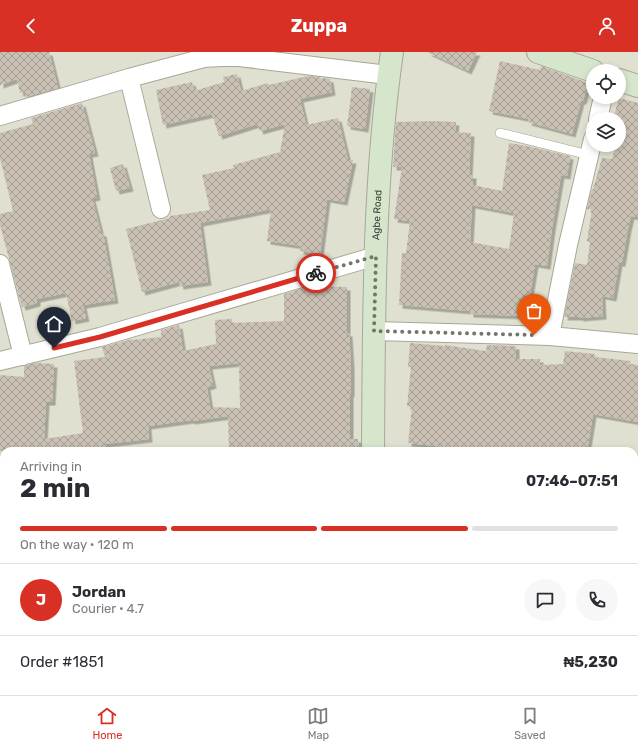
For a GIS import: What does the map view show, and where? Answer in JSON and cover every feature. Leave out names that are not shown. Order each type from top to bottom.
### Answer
[{"type":"street","name":"Agbe Road","points":[[373,447],[374,331],[380,160],[388,75],[392,52]]},
{"type":"street","points":[[538,52],[586,69]]},
{"type":"street","points":[[0,116],[129,78],[204,58],[239,57],[388,75]]},
{"type":"street","points":[[129,78],[160,209]]},
{"type":"street","points":[[626,82],[638,86]]},
{"type":"street","points":[[550,336],[568,245],[590,152]]},
{"type":"street","points":[[0,361],[100,337],[376,256]]},
{"type":"street","points":[[0,264],[23,356]]},
{"type":"street","points":[[374,331],[550,336],[638,344]]},
{"type":"lane","points":[[500,133],[586,146]]},
{"type":"building","points":[[0,52],[49,52],[58,88],[26,97],[25,92],[20,93],[17,79],[0,85]]},
{"type":"building","points":[[427,52],[477,52],[468,71]]},
{"type":"building","points":[[500,61],[540,70],[541,66],[586,82],[586,90],[583,101],[581,101],[572,134],[528,122],[529,119],[489,111]]},
{"type":"building","points":[[237,74],[241,91],[268,83],[269,85],[308,76],[320,77],[321,79],[330,79],[332,92],[300,99],[306,125],[338,118],[348,160],[353,160],[344,202],[327,199],[320,254],[300,251],[301,246],[267,241],[271,209],[200,223],[208,282],[180,286],[179,282],[142,292],[126,229],[170,218],[170,216],[210,210],[202,175],[234,168],[233,165],[280,152],[285,124],[260,131],[257,124],[219,136],[212,114],[163,125],[156,90],[192,82],[194,91],[224,82],[223,77]]},
{"type":"building","points":[[352,87],[370,89],[365,129],[347,126]]},
{"type":"building","points":[[626,100],[638,103],[638,217],[631,216],[622,263],[619,263],[613,298],[602,296],[603,316],[580,318],[564,317],[575,263],[587,265],[590,242],[587,241],[592,209],[587,209],[602,158],[612,159],[614,152],[626,152],[626,112],[615,112],[617,104],[626,104]]},
{"type":"building","points":[[82,103],[95,153],[89,154],[97,197],[92,198],[101,233],[103,233],[115,300],[83,305],[86,318],[72,321],[66,293],[37,299],[37,303],[22,307],[0,225],[0,214],[13,211],[0,158],[0,133],[33,124],[31,118]]},
{"type":"building","points":[[396,122],[456,122],[455,132],[471,133],[469,175],[473,175],[473,185],[502,191],[509,143],[570,156],[567,176],[561,175],[547,266],[535,264],[527,316],[470,314],[470,311],[399,305],[402,253],[406,253],[410,221],[394,219],[402,167],[393,167]],"holes":[[[472,205],[514,213],[509,249],[470,242]]]},
{"type":"building","points":[[123,164],[130,188],[116,191],[110,168]]},
{"type":"building","points":[[310,286],[347,287],[347,333],[349,333],[351,366],[350,439],[358,439],[359,447],[229,447],[228,416],[148,426],[149,439],[105,444],[105,447],[0,447],[0,375],[24,377],[24,366],[35,363],[54,364],[52,402],[46,402],[44,439],[83,433],[74,361],[105,357],[102,347],[132,339],[161,337],[161,330],[179,325],[183,351],[216,344],[215,320],[232,319],[232,323],[284,321],[284,294]],"holes":[[[239,363],[240,408],[210,407],[207,387],[213,385],[209,366]]]},
{"type":"building","points":[[410,343],[445,345],[486,351],[487,345],[516,346],[516,359],[540,359],[540,365],[563,364],[565,351],[595,354],[595,357],[630,361],[630,364],[638,365],[638,422],[593,414],[588,447],[444,447],[408,443],[412,407],[407,406],[411,367],[408,367]]},
{"type":"way so far","points":[[316,273],[376,256],[374,331],[534,335]]},
{"type":"route","points":[[54,348],[100,337],[316,273]]}]
